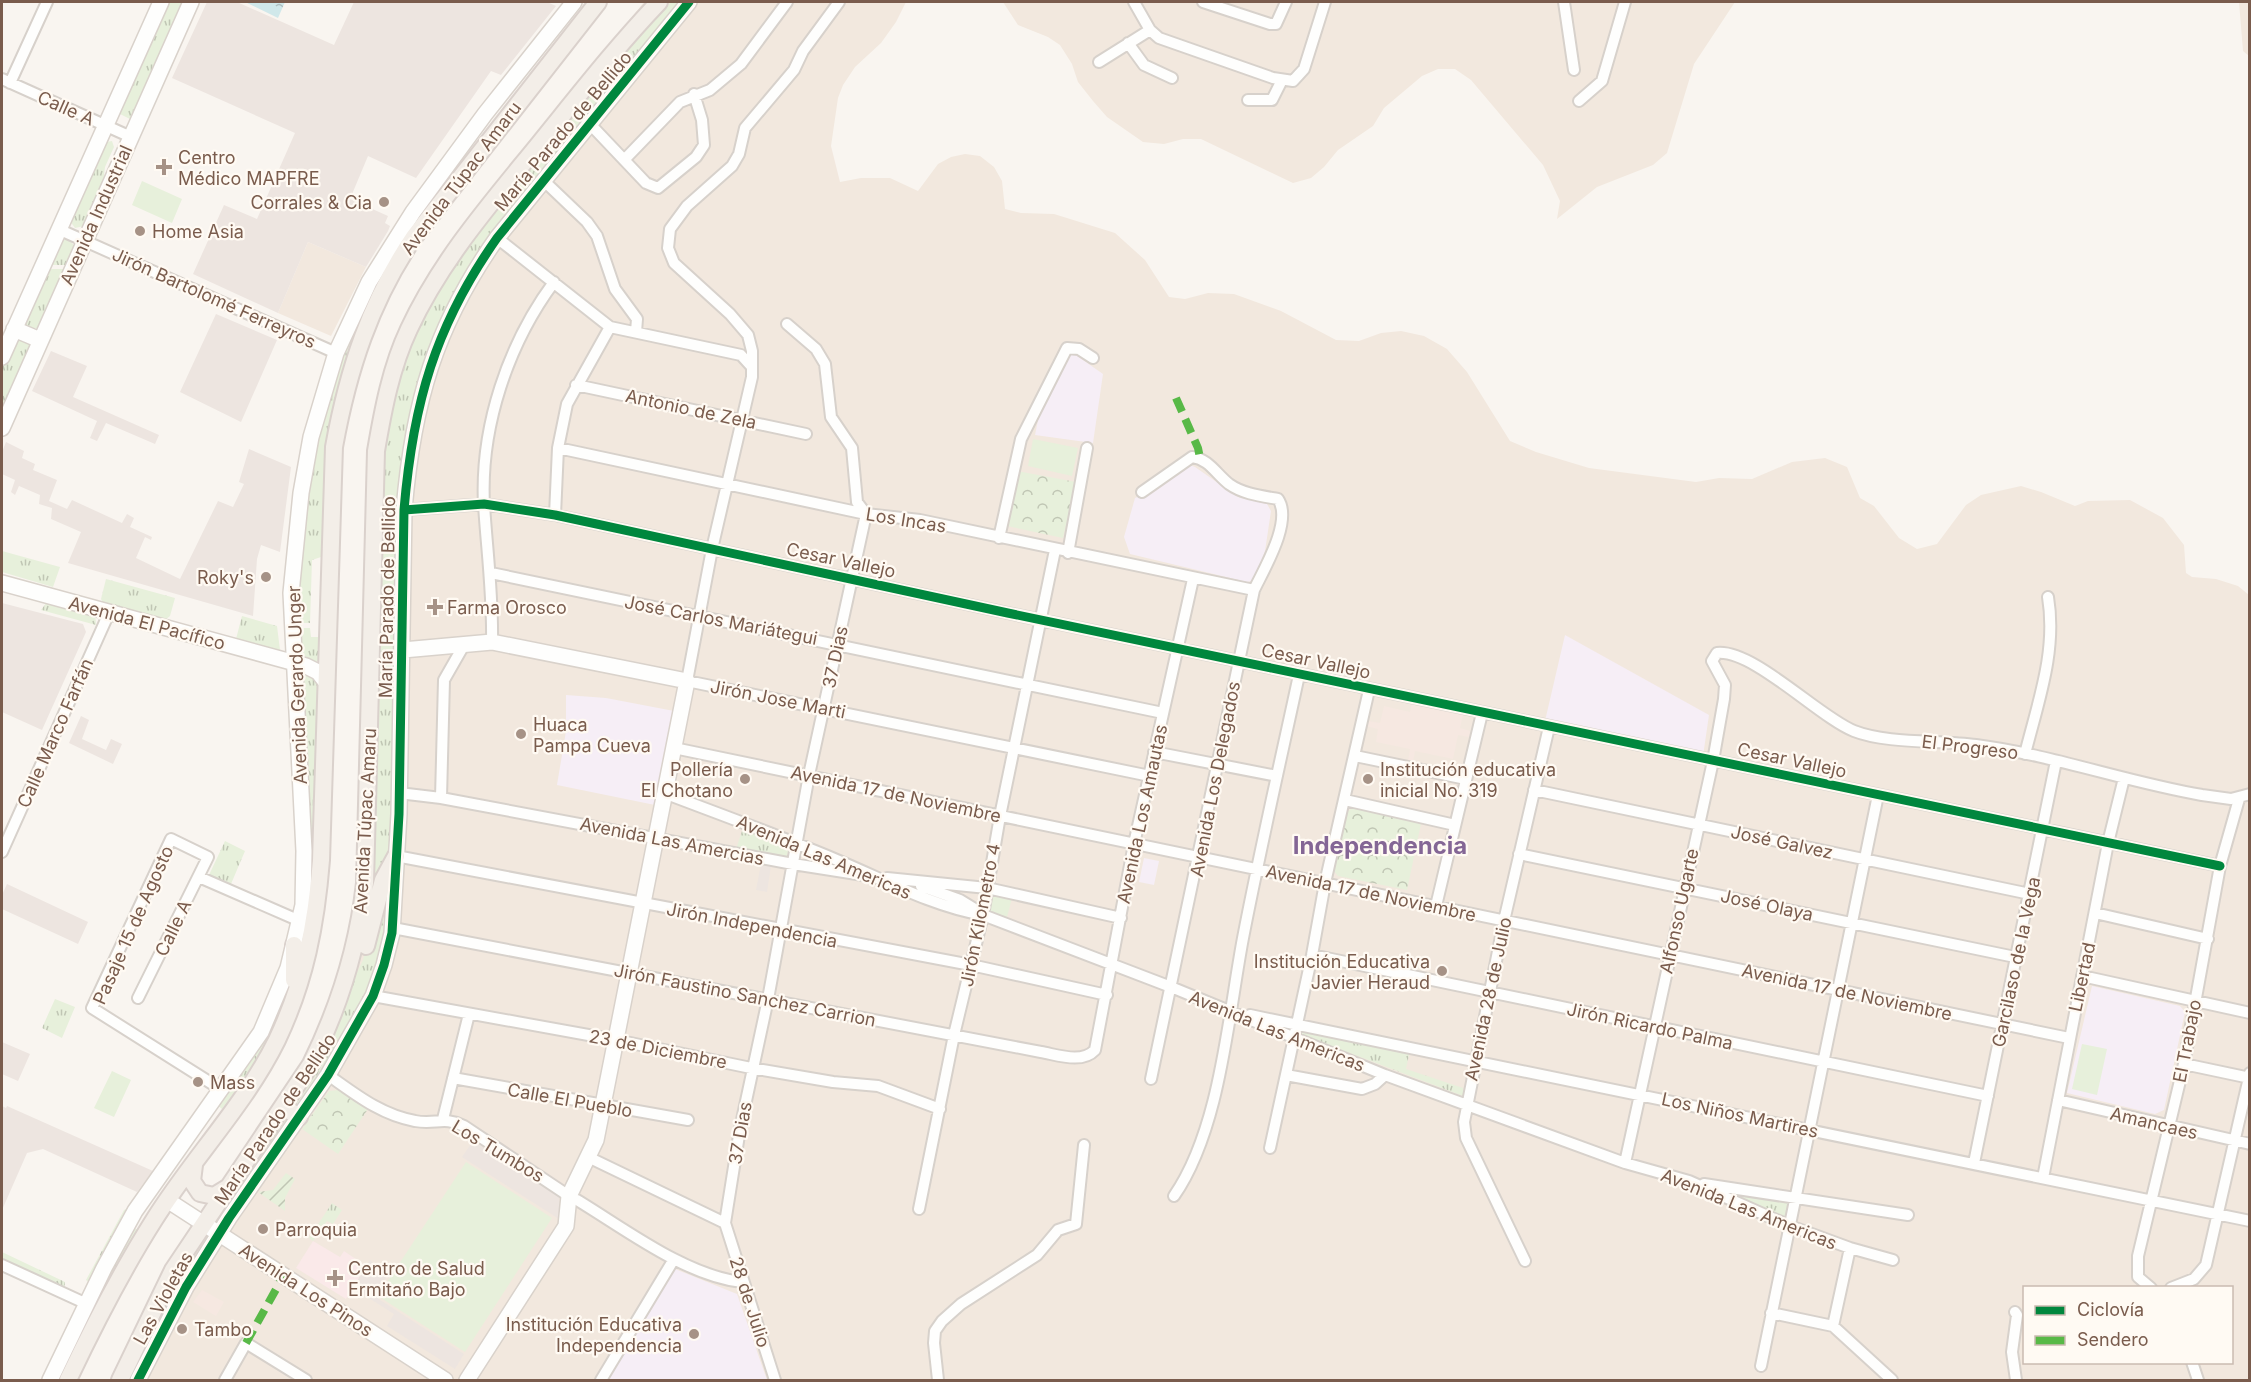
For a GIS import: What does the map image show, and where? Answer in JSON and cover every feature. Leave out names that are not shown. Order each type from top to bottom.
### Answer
[{"type":"main road","name":"Avenida Túpac Amaru","points":[[68,1380],[113,1286],[167,1200],[267,1057],[294,998],[316,920],[321,860],[334,447],[347,381],[365,327],[396,264],[414,237],[598,2]]},
{"type":"main road","points":[[628,34],[652,2]]},
{"type":"main road","name":"Avenida Túpac Amaru","points":[[120,1380],[173,1270],[203,1223],[285,1108],[323,1040],[360,928],[365,883],[376,451],[392,378],[408,331],[447,261],[628,34],[658,2]]},
{"type":"main road","points":[[323,1040],[362,958],[383,880],[396,856]]},
{"type":"main road","points":[[294,945],[294,998]]},
{"type":"main road","points":[[285,1108],[299,1117]]},
{"type":"main road","points":[[199,1157],[191,1175],[197,1191],[214,1196],[230,1185]]},
{"type":"main road","points":[[62,1380],[87,1341]]},
{"type":"street","points":[[6,81],[47,2]]},
{"type":"street","name":"Avenida Industrial","points":[[2,357],[104,125],[162,2]]},
{"type":"street","name":"Avenida Industrial","points":[[2,428],[191,2]]},
{"type":"street","name":"Avenida Gerardo Unger","points":[[50,1380],[135,1211],[261,1032],[275,1001],[294,945],[303,904],[304,851],[298,663],[291,593],[301,493],[311,437],[336,353],[369,282],[413,212],[484,114],[574,2]]},
{"type":"street","name":"María Parado de Bellido","points":[[219,1233],[328,1075],[373,996],[393,928],[404,650],[404,510],[408,468],[421,397],[432,360],[457,300],[497,238],[689,2]]},
{"type":"street","points":[[624,160],[674,107],[694,94],[710,90],[741,64],[787,2]]},
{"type":"street","points":[[467,1380],[566,1226],[573,1198],[596,1140],[712,549],[752,377],[752,351],[748,335],[730,314],[674,263],[668,248],[670,229],[687,206],[732,166],[739,154],[746,128],[794,70],[803,51],[839,2]]},
{"type":"street","points":[[1134,2],[1150,30],[1159,38],[1197,53],[1282,80],[1293,81],[1304,69],[1325,2]]},
{"type":"street","points":[[1209,2],[1270,24],[1276,24],[1280,20],[1286,2]]},
{"type":"street","points":[[1564,2],[1574,70]]},
{"type":"street","points":[[1579,101],[1602,81],[1625,2]]},
{"type":"street","points":[[1099,62],[1150,30]]},
{"type":"street","points":[[1128,43],[1144,65],[1172,78]]},
{"type":"street","points":[[1248,100],[1272,100],[1282,80]]},
{"type":"street","name":"Calle A","points":[[6,81],[131,137]]},
{"type":"street","points":[[590,124],[646,183],[658,188],[696,157],[704,146],[702,120],[694,94]]},
{"type":"street","points":[[543,180],[587,222],[597,236],[615,289],[638,319],[636,332]]},
{"type":"street","name":"Jirón Bartolomé Ferreyros","points":[[58,229],[336,353]]},
{"type":"street","points":[[497,238],[610,327],[741,356],[751,366]]},
{"type":"street","points":[[492,642],[491,573],[484,504],[486,451],[496,405],[520,335],[554,282]]},
{"type":"street","points":[[787,324],[816,349],[825,364],[831,417],[852,448],[857,502],[866,514]]},
{"type":"street","points":[[555,515],[558,448],[567,404],[610,327]]},
{"type":"street","points":[[14,329],[40,340]]},
{"type":"street","points":[[999,538],[1022,439],[1066,348],[1079,348],[1093,358]]},
{"type":"street","name":"Antonio de Zela","points":[[576,385],[806,434]]},
{"type":"street","name":"Los Incas","points":[[558,448],[866,514],[920,520],[1254,590]]},
{"type":"street","points":[[1068,552],[1087,448]]},
{"type":"street","name":"Avenida Los Delegados","points":[[1142,492],[1192,457],[1200,458],[1240,490],[1278,499],[1283,506],[1283,518],[1272,552],[1254,590],[1200,857],[1151,1080]]},
{"type":"street","name":"Cesar Vallejo","points":[[404,510],[484,504],[555,515],[1040,621],[2220,866]]},
{"type":"street","name":"37 Dias","points":[[725,1223],[751,1068],[768,999],[809,775],[866,514]]},
{"type":"street","name":"Jirón Kilometro 4","points":[[920,1209],[954,1035],[983,915],[1000,816],[1016,748],[1055,550]]},
{"type":"street","name":"José Carlos Mariátegui","points":[[491,573],[1163,713]]},
{"type":"street","name":"Avenida Los Amautas","points":[[1095,1050],[1134,844],[1193,579]]},
{"type":"street","name":"Avenida El Pacífico","points":[[2,583],[298,663],[314,670],[325,681]]},
{"type":"street","points":[[2025,754],[2049,656],[2052,636],[2049,597]]},
{"type":"street","name":"Calle Marco Farfán","points":[[2,852],[109,613]]},
{"type":"street","name":"Jirón Jose Marti","points":[[404,650],[492,642],[1150,776]]},
{"type":"street","points":[[441,798],[444,680],[464,645]]},
{"type":"street","name":"El Progreso","points":[[1712,661],[1717,653],[1731,655],[1768,674],[1858,732],[1975,745],[2025,754],[2180,791],[2239,799]]},
{"type":"street","points":[[298,663],[318,664],[326,655]]},
{"type":"street","name":"Alfonso Ugarte","points":[[1625,1163],[1713,761],[1726,687],[1712,661]]},
{"type":"street","points":[[1174,1196],[1193,1165],[1207,1121],[1256,869],[1299,675]]},
{"type":"street","points":[[1270,1148],[1312,955],[1325,883],[1369,690]]},
{"type":"street","points":[[1436,906],[1482,713]]},
{"type":"street","name":"Avenida 28 de Julio","points":[[1525,1261],[1466,1138],[1463,1127],[1488,993],[1549,727]]},
{"type":"street","name":"Avenida 17 de Noviembre","points":[[674,748],[1837,989],[2002,1026],[2069,1038]]},
{"type":"street","points":[[1154,752],[1277,776]]},
{"type":"street","points":[[1355,756],[1466,779]]},
{"type":"street","name":"Garcilaso de la Vega","points":[[1974,1163],[2056,761]]},
{"type":"street","name":"Libertad","points":[[2043,1178],[2108,843],[2124,778]]},
{"type":"street","name":"José Galvez","points":[[1534,790],[2030,894]]},
{"type":"street","name":"Avenida Las Amercias","points":[[399,793],[441,798],[793,864],[880,878],[987,888],[1121,918]]},
{"type":"street","name":"Avenida Las Americas","points":[[664,793],[797,843],[916,896],[959,911],[983,915],[1113,964],[1385,1075],[1625,1163],[1689,1181],[1790,1226],[1850,1248],[1893,1260]]},
{"type":"street","points":[[2239,799],[2250,794]]},
{"type":"street","points":[[1761,1366],[1807,1130],[1878,795]]},
{"type":"street","name":"El Trabajo","points":[[2147,1285],[2137,1271],[2138,1256],[2184,1064],[2220,866],[2239,799]]},
{"type":"street","points":[[1345,800],[1455,825]]},
{"type":"street","name":"Pasaje 15 de Agosto","points":[[208,857],[171,839],[92,1008],[222,1090]]},
{"type":"street","name":"José Olaya","points":[[1519,854],[2015,957]]},
{"type":"street","name":"Jirón Independencia","points":[[396,856],[971,965],[1107,995]]},
{"type":"street","name":"Calle A","points":[[138,998],[208,857]]},
{"type":"street","points":[[199,877],[300,921]]},
{"type":"street","points":[[2095,913],[2208,939]]},
{"type":"street","name":"Jirón Faustino Sanchez Carrion","points":[[393,928],[1083,1058],[1095,1050]]},
{"type":"street","name":"Jirón Ricardo Palma","points":[[1312,955],[1988,1096]]},
{"type":"street","points":[[2082,976],[2250,1013]]},
{"type":"street","name":"23 de Diciembre","points":[[373,996],[616,1040],[751,1068],[833,1082],[878,1086],[940,1109]]},
{"type":"street","name":"Los Niños Martires","points":[[1229,1010],[2250,1221]]},
{"type":"street","points":[[443,1119],[469,1014]]},
{"type":"street","points":[[2174,1286],[2194,1279],[2206,1265],[2249,1077],[2184,1064]]},
{"type":"street","name":"Los Tumbos","points":[[328,1075],[391,1115],[433,1124],[443,1119],[464,1126],[573,1198],[674,1259],[726,1280],[742,1282]]},
{"type":"street","points":[[1286,1075],[1362,1089],[1371,1087],[1385,1075]]},
{"type":"street","name":"Calle El Pueblo","points":[[453,1078],[688,1120]]},
{"type":"street","name":"Amancaes","points":[[2058,1100],[2250,1144]]},
{"type":"street","points":[[938,1380],[934,1343],[936,1331],[942,1321],[965,1302],[1038,1256],[1058,1230],[1076,1224],[1084,1145]]},
{"type":"street","points":[[588,1157],[725,1223]]},
{"type":"street","points":[[1689,1181],[1795,1200],[1908,1215]]},
{"type":"street","name":"Avenida Los Pinos","points":[[167,1200],[436,1378]]},
{"type":"street","name":"28 de Julio","points":[[725,1223],[775,1380]]},
{"type":"street","name":"Las Violetas","points":[[138,1380],[186,1287],[219,1233]]},
{"type":"street","points":[[1833,1326],[1850,1248]]},
{"type":"street","points":[[601,1380],[674,1259]]},
{"type":"street","points":[[2,1265],[87,1304]]},
{"type":"street","points":[[2015,1312],[2017,1315],[2012,1352],[2016,1380]]},
{"type":"street","points":[[1772,1313],[1833,1326],[1892,1380]]},
{"type":"street","points":[[225,1380],[246,1343],[306,1380]]},
{"type":"street","points":[[2193,1364],[2198,1380]]},
{"type":"shaded area","points":[[207,2],[237,2],[334,45],[354,2],[547,2],[556,6],[501,75],[491,71],[416,178],[368,156],[350,199],[388,216],[385,223],[390,226],[388,231],[366,267],[308,242],[278,313],[193,274],[224,205],[257,219],[295,133],[172,78]]},
{"type":"shaded area","points":[[644,2],[906,2],[896,22],[881,43],[855,67],[843,85],[838,98],[831,146],[840,182],[861,178],[890,178],[918,191],[938,164],[951,157],[965,154],[980,156],[994,167],[1002,181],[1005,209],[1021,213],[1054,214],[1115,233],[1145,260],[1169,297],[1185,299],[1208,293],[1234,294],[1281,311],[1336,340],[1359,341],[1381,333],[1401,331],[1424,336],[1447,349],[1467,372],[1510,441],[1536,452],[1589,468],[1696,482],[1719,478],[1752,479],[1792,462],[1825,458],[1847,467],[1860,498],[1874,506],[1899,538],[1917,549],[1937,544],[1966,505],[1981,495],[2021,486],[2075,506],[2088,501],[2130,500],[2163,518],[2184,545],[2186,573],[2192,577],[2216,579],[2238,586],[2249,595],[2249,1380],[113,1380],[305,1064],[344,963],[360,872],[366,586],[474,214]]},
{"type":"shaded area","points":[[1003,2],[1735,2],[1694,64],[1667,153],[1653,165],[1597,187],[1557,219],[1560,201],[1543,165],[1471,80],[1455,69],[1438,69],[1422,76],[1384,108],[1373,126],[1338,150],[1311,178],[1293,183],[1201,139],[1183,139],[1164,144],[1143,142],[1107,117],[1093,101],[1078,82],[1072,64],[1060,45],[1048,37],[1018,25]]},
{"type":"shaded area","points":[[2239,2],[2249,2],[2249,56],[2243,51]]},
{"type":"shaded area","points":[[308,242],[366,267],[331,336],[278,313]]},
{"type":"shaded area","points":[[216,314],[277,340],[241,422],[180,392]]},
{"type":"shaded area","points":[[51,351],[87,366],[73,397],[159,435],[155,444],[106,423],[97,441],[90,438],[97,421],[32,391]]},
{"type":"shaded area","points":[[1070,351],[1103,374],[1093,443],[1035,435],[1041,405]]},
{"type":"shaded area","points":[[6,442],[24,451],[22,458],[35,464],[33,470],[57,480],[49,501],[67,509],[72,500],[122,523],[127,514],[134,518],[130,527],[152,537],[151,540],[145,537],[136,558],[180,579],[218,501],[233,507],[244,484],[239,482],[249,449],[291,467],[280,552],[261,545],[257,559],[253,616],[68,563],[81,532],[51,519],[52,508],[39,504],[40,495],[19,486],[15,495],[11,492],[15,480],[2,474],[2,452]]},
{"type":"shaded area","points":[[1185,463],[1195,467],[1238,497],[1267,504],[1271,511],[1265,551],[1254,580],[1247,582],[1130,554],[1124,537],[1135,498],[1145,494]]},
{"type":"shaded area","points":[[2,603],[83,624],[86,632],[42,730],[2,712]]},
{"type":"shaded area","points":[[1565,635],[1709,715],[1703,756],[1545,721]]},
{"type":"shaded area","points":[[566,695],[606,698],[674,711],[655,805],[557,785],[566,731]]},
{"type":"shaded area","points":[[1412,703],[1463,714],[1460,728],[1470,731],[1469,737],[1458,735],[1453,759],[1415,751],[1413,762],[1408,761],[1410,749],[1376,742],[1378,729],[1366,726],[1368,721],[1380,723],[1384,706],[1410,712]]},
{"type":"shaded area","points":[[81,716],[89,720],[82,739],[106,750],[111,739],[122,744],[113,764],[69,743]]},
{"type":"shaded area","points":[[1144,858],[1159,861],[1154,885],[1139,882]]},
{"type":"shaded area","points":[[761,864],[771,866],[767,892],[756,890]]},
{"type":"shaded area","points":[[7,884],[88,922],[78,944],[2,909],[2,895]]},
{"type":"shaded area","points":[[2092,986],[2180,1006],[2185,1012],[2164,1110],[2155,1114],[2067,1093]]},
{"type":"shaded area","points":[[2,1042],[30,1054],[18,1081],[2,1074]]},
{"type":"shaded area","points":[[2,1106],[6,1108],[7,1106],[153,1171],[137,1192],[43,1149],[27,1153],[2,1210]]},
{"type":"shaded area","points":[[473,1141],[559,1195],[559,1219],[462,1157]]},
{"type":"shaded area","name":"Centro de Salud Ermitaño Bajo","points":[[313,1241],[340,1257],[344,1251],[366,1266],[346,1299],[296,1268]]},
{"type":"shaded area","points":[[370,1260],[387,1276],[374,1296],[464,1354],[455,1369],[387,1326],[394,1314],[353,1288]]},
{"type":"shaded area","name":"Institución Educativa Independencia","points":[[675,1269],[737,1294],[767,1380],[608,1380]]},
{"type":"shaded area","points":[[202,1290],[224,1302],[216,1316],[193,1302]]},
{"type":"green space","points":[[169,2],[186,2],[132,120],[118,113]]},
{"type":"green space","points":[[671,2],[686,2],[466,279],[406,468],[397,815],[359,960],[387,399],[430,290],[591,88]]},
{"type":"green space","points":[[112,141],[114,147],[105,167],[103,184],[84,226],[75,228],[70,221],[107,142]]},
{"type":"green space","points":[[142,181],[182,199],[172,223],[132,205]]},
{"type":"green space","points":[[67,239],[75,246],[67,265],[50,265],[62,241]]},
{"type":"green space","points":[[48,269],[65,269],[37,328],[27,328],[25,322]]},
{"type":"green space","points":[[378,288],[358,332],[324,556],[312,560],[310,623],[293,623],[302,497],[331,382],[368,297]]},
{"type":"green space","points":[[15,332],[37,342],[2,424],[2,362]]},
{"type":"green space","points":[[1033,439],[1078,448],[1072,476],[1028,466]]},
{"type":"green space","points":[[1017,471],[1076,482],[1063,538],[1007,526],[1005,522]]},
{"type":"green space","points":[[2,551],[60,567],[53,587],[2,572]]},
{"type":"green space","points":[[106,579],[175,598],[170,616],[165,620],[104,604],[101,599]]},
{"type":"green space","points":[[50,598],[95,610],[96,625],[41,610]]},
{"type":"green space","points":[[242,616],[277,626],[280,650],[236,639]]},
{"type":"green space","points":[[294,628],[310,628],[311,637],[326,637],[320,661],[303,663]]},
{"type":"green space","points":[[295,665],[319,676],[320,847],[304,905]]},
{"type":"green space","points":[[1357,805],[1422,819],[1407,890],[1338,876],[1334,871],[1347,812]]},
{"type":"green space","points":[[743,828],[789,846],[786,861],[735,852]]},
{"type":"green space","points":[[396,838],[382,965],[299,1113],[291,1108],[363,960]]},
{"type":"green space","points":[[225,841],[245,851],[231,884],[209,875]]},
{"type":"green space","points":[[988,894],[1012,898],[1007,917],[985,910]]},
{"type":"green space","points":[[289,970],[293,998],[246,1086],[241,1083],[222,1109],[215,1103]]},
{"type":"green space","points":[[55,999],[75,1007],[62,1038],[42,1028]]},
{"type":"green space","points":[[1298,1026],[1410,1050],[1406,1069],[1463,1088],[1463,1096],[1297,1033]]},
{"type":"green space","points":[[2082,1044],[2107,1049],[2097,1095],[2072,1089]]},
{"type":"green space","points":[[112,1071],[131,1080],[114,1117],[94,1108]]},
{"type":"green space","points":[[339,1090],[368,1109],[338,1154],[302,1129],[329,1091]]},
{"type":"green space","points":[[291,1116],[228,1217],[216,1209],[280,1117]]},
{"type":"green space","points":[[466,1162],[552,1218],[465,1352],[378,1296]]},
{"type":"green space","points":[[286,1173],[295,1179],[285,1198],[285,1211],[258,1192],[273,1190]]},
{"type":"green space","points":[[1698,1184],[1793,1201],[1789,1225]]},
{"type":"green space","points":[[332,1203],[342,1210],[333,1224],[327,1221],[313,1241],[309,1238]]},
{"type":"green space","points":[[137,1205],[94,1286],[86,1280],[124,1210]]},
{"type":"green space","points":[[133,1229],[145,1229],[66,1370],[89,1305]]},
{"type":"green space","points":[[2,1252],[65,1282],[64,1292],[2,1264]]},
{"type":"water","points":[[245,2],[285,2],[278,18]]},
{"type":"marked path","points":[[1176,398],[1198,448],[1200,458]]},
{"type":"marked path","points":[[246,1343],[284,1275]]},
{"type":"cycle path","points":[[138,1380],[186,1287],[229,1218],[328,1075],[373,996],[384,965],[392,933],[399,814],[404,510],[408,471],[421,400],[443,335],[458,303],[497,238],[689,2]]},
{"type":"cycle path","points":[[404,510],[484,504],[555,515],[1595,737],[2220,866]]},
{"type":"place","name":"Centro Médico MAPFRE","points":[[164,167]]},
{"type":"place","name":"Corrales & Cia","points":[[384,202]]},
{"type":"place","name":"Home Asia","points":[[140,231]]},
{"type":"place","name":"Roky's","points":[[266,577]]},
{"type":"place","name":"Farma Orosco","points":[[435,607]]},
{"type":"place","name":"Huaca Pampa Cueva","points":[[521,734]]},
{"type":"place","name":"Pollería El Chotano","points":[[745,779]]},
{"type":"place","name":"Institución educativa inicial No. 319","points":[[1368,779]]},
{"type":"place","name":"Institución Educativa Javier Heraud","points":[[1442,971]]},
{"type":"place","name":"Mass","points":[[198,1082]]},
{"type":"place","name":"Parroquia","points":[[263,1229]]},
{"type":"place","name":"Centro de Salud Ermitaño Bajo","points":[[335,1278]]},
{"type":"place","name":"Tambo","points":[[182,1329]]},
{"type":"place","name":"Institución Educativa Independencia","points":[[694,1334]]},
{"type":"district","name":"Independencia","points":[[1380,845]]}]
